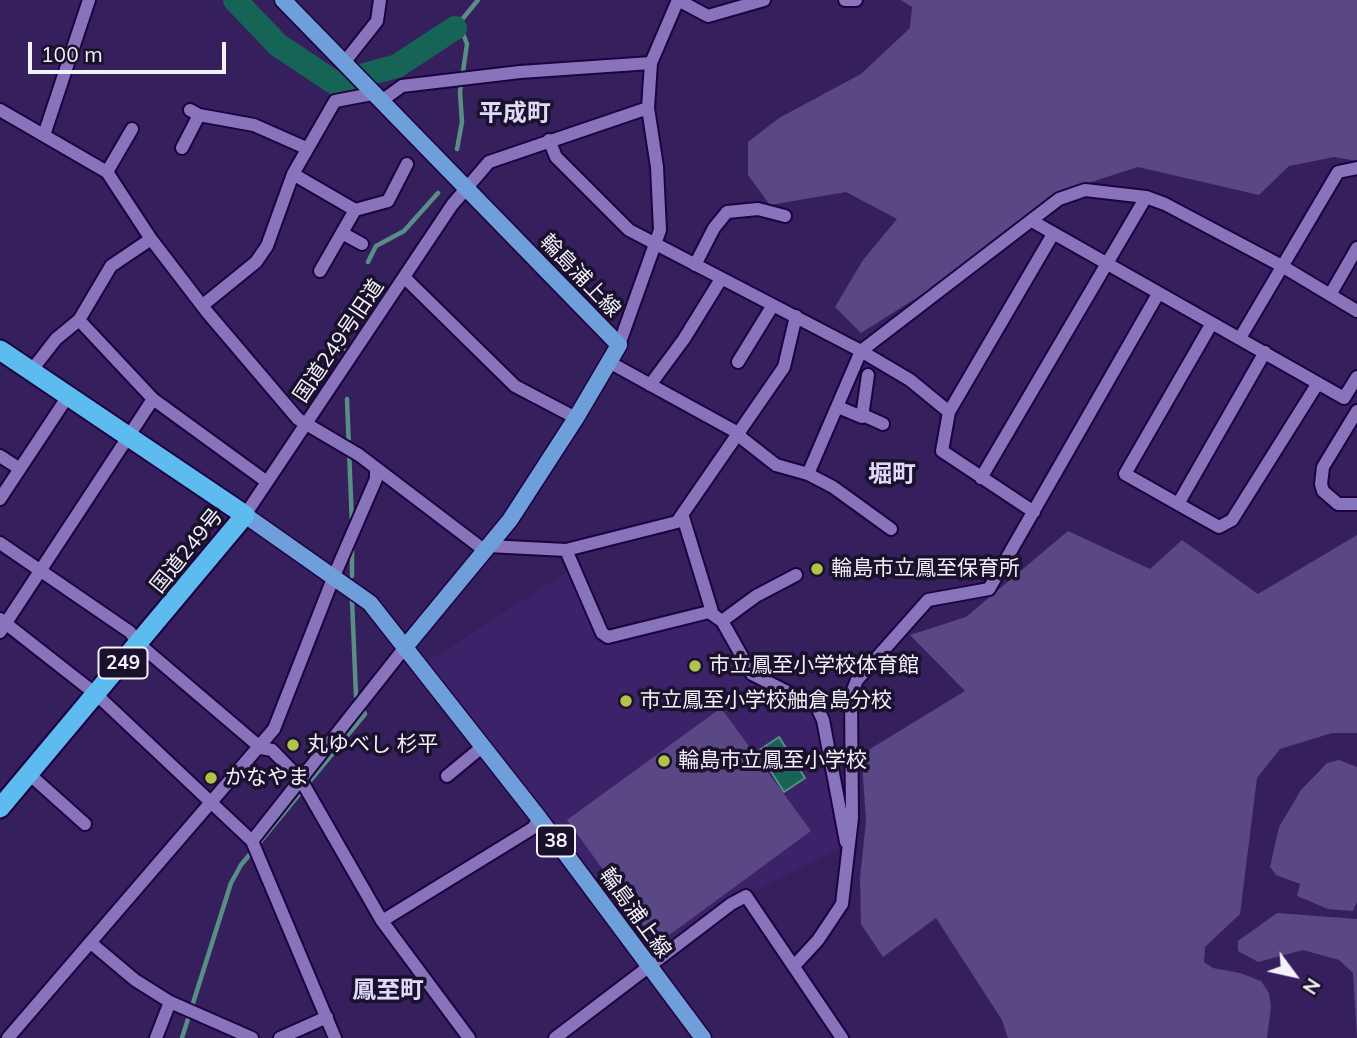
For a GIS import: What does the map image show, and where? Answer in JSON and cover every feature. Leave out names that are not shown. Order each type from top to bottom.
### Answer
[{"type":"highway","name":"国道249号","points":[[0,350],[245,515],[97,695],[1,802]]},
{"type":"main road","name":"輪島浦上線","points":[[283,0],[619,345],[576,418],[516,510],[406,646]]},
{"type":"main road","name":"輪島浦上線","points":[[245,515],[370,603],[539,818],[703,1038]]},
{"type":"street","points":[[44,135],[89,0]]},
{"type":"street","points":[[344,64],[377,21],[380,0]]},
{"type":"street","points":[[619,345],[660,230],[656,167],[648,108],[651,63],[678,0],[708,16],[764,0]]},
{"type":"street","points":[[845,0],[856,0]]},
{"type":"street","points":[[203,305],[256,262],[272,237],[293,174],[335,101],[373,95],[402,86],[466,78],[651,63]]},
{"type":"street","name":"国道249号旧道","points":[[245,515],[404,276],[466,188],[489,162],[648,108]]},
{"type":"street","points":[[0,110],[107,172],[151,239],[292,414],[342,443],[486,548],[566,550],[677,522],[784,367],[796,316]]},
{"type":"street","points":[[182,148],[195,112],[254,125],[306,148]]},
{"type":"street","points":[[107,172],[132,129]]},
{"type":"street","points":[[549,140],[556,157],[629,230],[861,351],[911,380],[948,412]]},
{"type":"street","points":[[320,271],[355,211],[388,201],[407,164]]},
{"type":"street","points":[[1240,338],[1338,172],[1357,168]]},
{"type":"street","points":[[293,174],[355,211]]},
{"type":"street","points":[[808,474],[861,351],[1059,200],[1084,190],[1146,197],[1165,204],[1282,266],[1357,312]]},
{"type":"street","points":[[981,478],[1146,197]]},
{"type":"street","points":[[695,265],[714,228],[727,212],[758,209],[785,216]]},
{"type":"street","points":[[1032,221],[1344,398],[1357,377]]},
{"type":"street","points":[[342,233],[362,244]]},
{"type":"street","points":[[1034,512],[942,451],[948,412],[1054,234]]},
{"type":"street","points":[[31,371],[56,339],[79,320],[111,266],[151,239]]},
{"type":"street","points":[[1330,295],[1357,248]]},
{"type":"street","points":[[404,276],[515,386],[576,418]]},
{"type":"street","points":[[650,385],[684,339],[721,279]]},
{"type":"street","points":[[794,965],[818,940],[842,904],[852,818],[851,695],[857,680],[928,600],[989,589],[1158,294]]},
{"type":"street","points":[[738,362],[773,305]]},
{"type":"street","points":[[79,320],[153,399],[267,482]]},
{"type":"street","points":[[1212,323],[1125,474],[1219,527],[1231,520],[1318,383]]},
{"type":"street","points":[[1178,504],[1265,352]]},
{"type":"street","points":[[609,362],[739,435],[776,465],[808,474],[841,492],[891,529]]},
{"type":"street","points":[[863,415],[868,375]]},
{"type":"street","points":[[0,499],[68,396]]},
{"type":"street","points":[[153,399],[41,571],[2,625],[97,695],[255,845],[335,1038]]},
{"type":"street","points":[[838,407],[883,424]]},
{"type":"street","points":[[1357,411],[1327,459],[1321,484],[1323,491],[1338,504],[1357,503]]},
{"type":"street","points":[[0,456],[20,469]]},
{"type":"street","points":[[8,1038],[261,748],[274,729],[334,576],[376,479],[376,469]]},
{"type":"street","points":[[683,517],[717,618],[752,674],[811,702],[821,712],[843,838],[849,845]]},
{"type":"street","points":[[0,543],[130,632],[139,644],[261,748],[272,750],[303,785],[382,921],[469,1038]]},
{"type":"street","points":[[566,550],[602,633],[608,636],[709,612],[717,618]]},
{"type":"street","points":[[717,618],[796,575]]},
{"type":"street","points":[[255,845],[406,646]]},
{"type":"street","points":[[447,776],[482,747]]},
{"type":"street","points":[[28,773],[85,824]]},
{"type":"street","points":[[382,921],[533,828],[539,818]]},
{"type":"street","points":[[555,1038],[731,904],[746,896],[842,1038]]},
{"type":"street","points":[[91,943],[135,980],[170,1002],[252,1038]]},
{"type":"street","points":[[156,1038],[170,1002]]},
{"type":"street","points":[[280,1038],[327,1017]]},
{"type":"shaded area","points":[[901,0],[1357,0],[1357,161],[1334,157],[1289,166],[1259,195],[1138,167],[1063,191],[959,271],[861,333],[835,307],[863,260],[897,219],[846,192],[770,205],[748,175],[748,142],[779,118],[861,74],[910,28],[912,7]]},
{"type":"shaded area","points":[[1068,531],[1150,569],[1182,540],[1258,594],[1357,535],[1357,733],[1332,733],[1280,749],[1257,778],[1240,914],[1205,947],[1204,962],[1213,968],[1240,973],[1261,981],[1269,993],[1271,1007],[1267,1038],[1008,1038],[1002,1020],[936,918],[883,957],[861,924],[860,878],[866,821],[862,762],[870,749],[965,691],[910,635],[966,617]]},
{"type":"shaded area","name":"輪島市立鳳至小学校","points":[[570,570],[600,641],[605,644],[703,616],[713,622],[749,677],[808,705],[817,717],[840,848],[750,893],[744,889],[655,961],[427,662]]},
{"type":"shaded area","points":[[721,708],[811,831],[657,944],[567,820]]},
{"type":"shaded area","points":[[779,737],[805,778],[784,792],[758,751]]},
{"type":"shaded area","points":[[1339,760],[1357,767],[1357,902],[1353,911],[1328,909],[1297,896],[1300,884],[1276,875],[1270,867],[1279,827],[1301,790],[1327,763]]},
{"type":"shaded area","points":[[1277,913],[1357,919],[1357,1038],[1353,973],[1339,960],[1303,950],[1258,962],[1238,951],[1238,941]]},
{"type":"waterway","points":[[235,0],[278,45],[335,83],[397,66],[455,28]]},
{"type":"waterway","points":[[457,149],[462,122],[460,92],[467,44],[462,31],[455,28],[478,0]]},
{"type":"waterway","points":[[368,262],[376,246],[404,231],[438,193]]},
{"type":"waterway","points":[[343,313],[344,349]]},
{"type":"waterway","points":[[347,399],[352,524]]},
{"type":"waterway","points":[[352,544],[352,576]]},
{"type":"waterway","points":[[182,1038],[231,883],[241,865],[365,714],[356,696],[352,600]]},
{"type":"place","name":"輪島市立鳳至保育所","points":[[817,569]]},
{"type":"place","name":"市立鳳至小学校体育館","points":[[695,666]]},
{"type":"place","name":"市立鳳至小学校舳倉島分校","points":[[626,701]]},
{"type":"place","name":"丸ゆべし 杉平","points":[[293,745]]},
{"type":"place","name":"輪島市立鳳至小学校","points":[[664,761]]},
{"type":"place","name":"かなやま","points":[[211,778]]},
{"type":"district","name":"平成町","points":[[515,114]]},
{"type":"district","name":"堀町","points":[[892,475]]},
{"type":"district","name":"鳳至町","points":[[388,991]]}]
